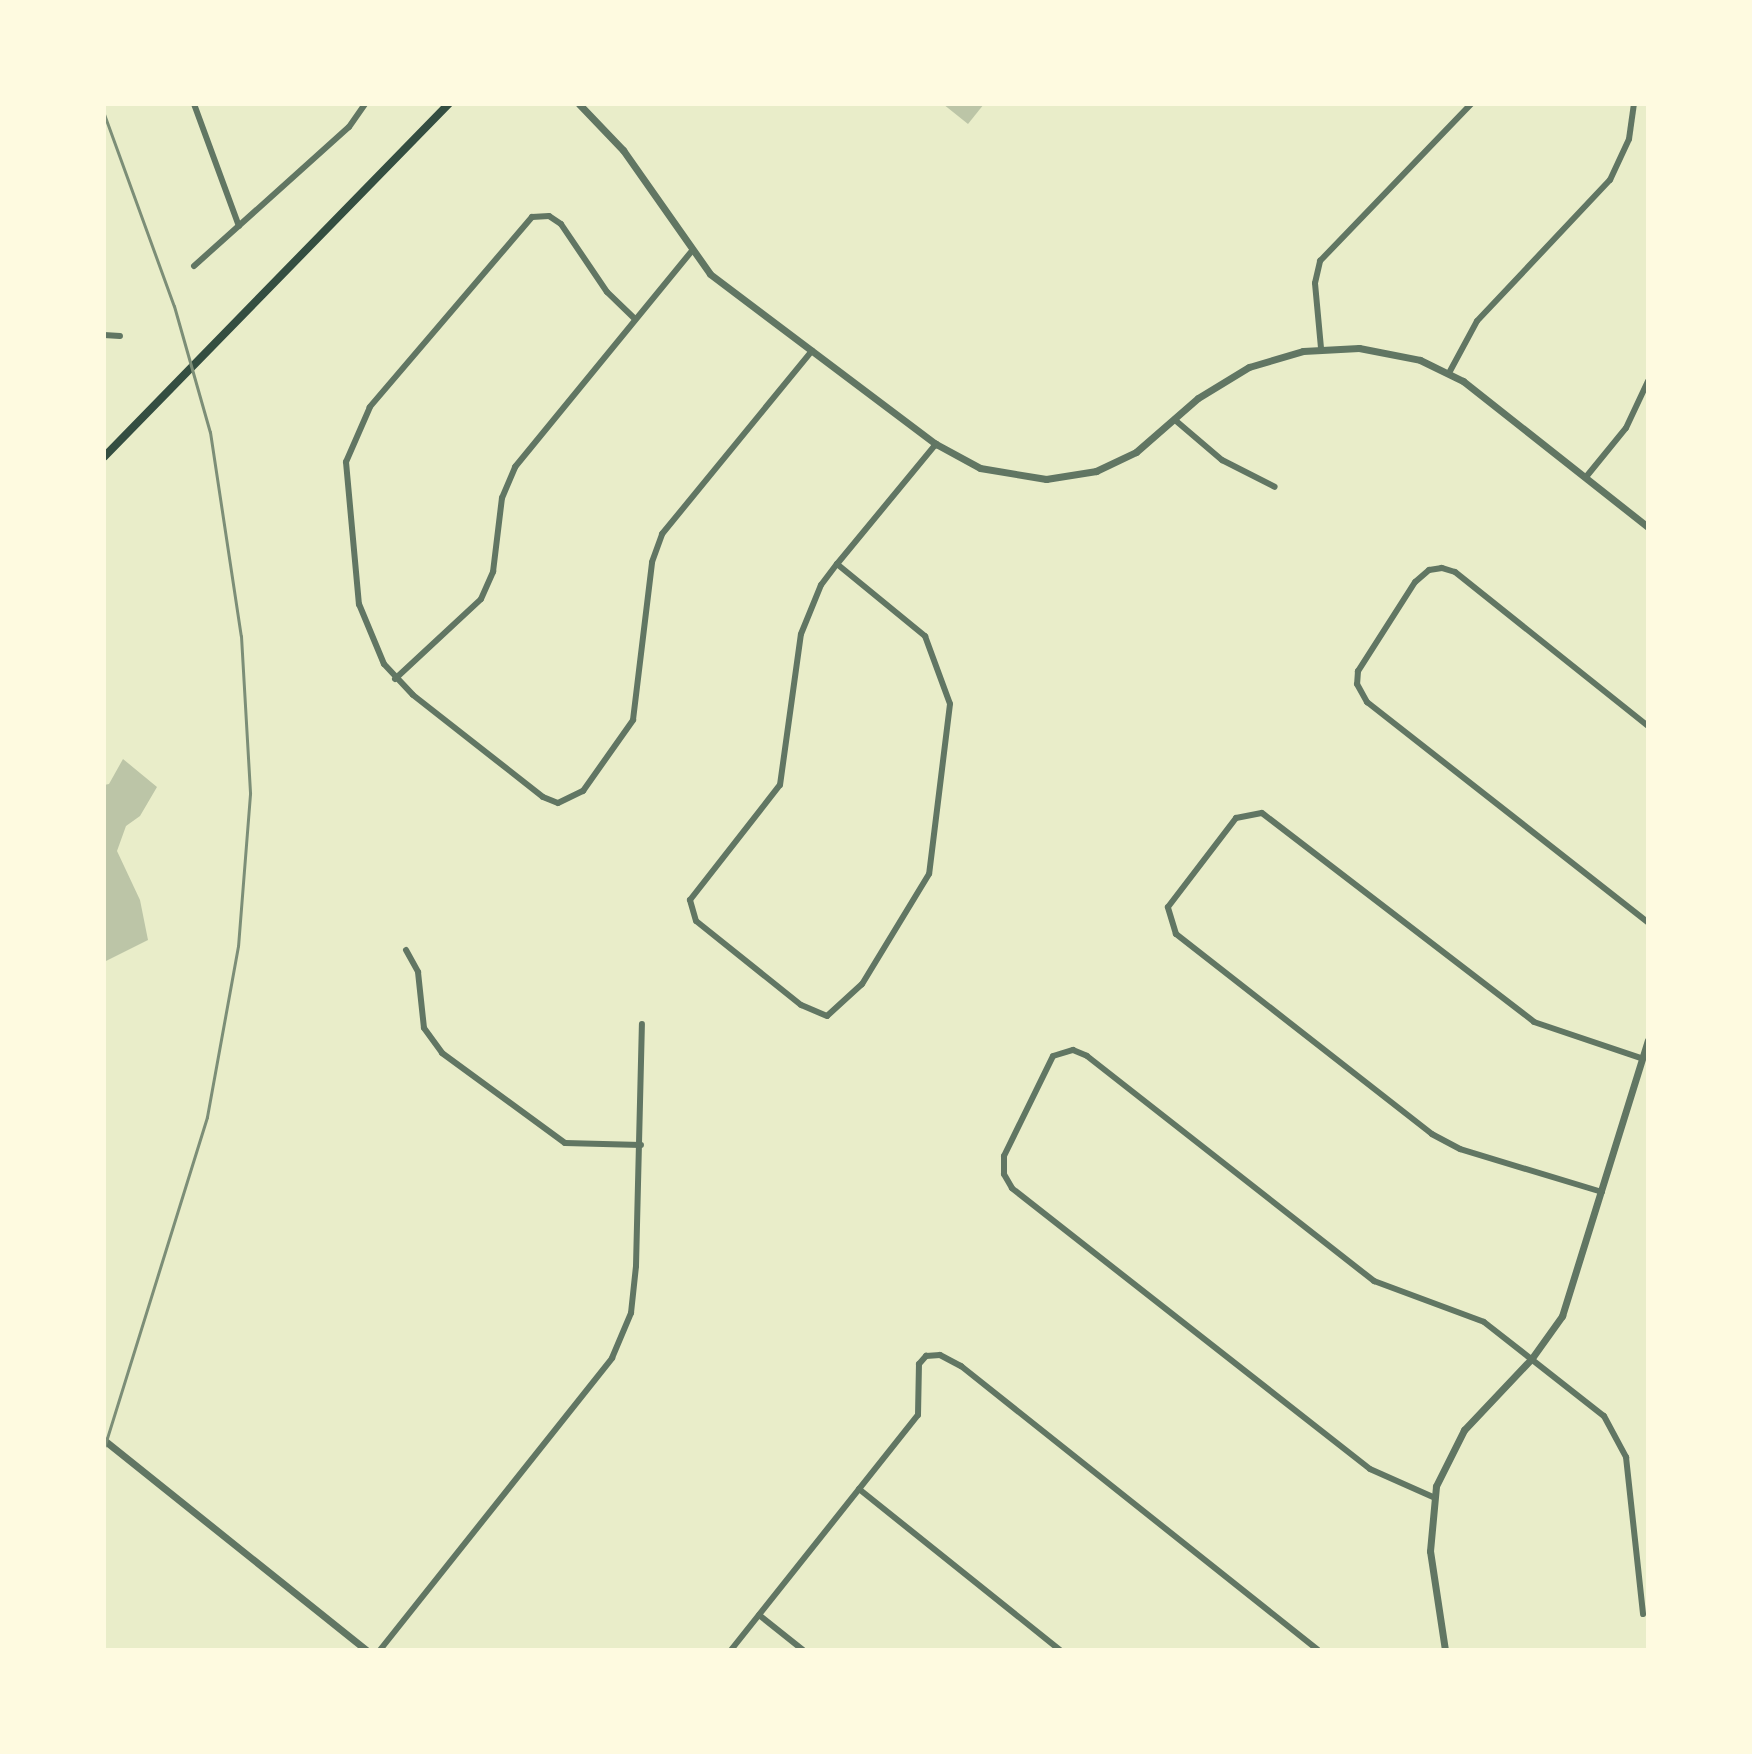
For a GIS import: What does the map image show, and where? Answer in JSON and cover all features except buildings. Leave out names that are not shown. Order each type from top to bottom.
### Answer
[{"type":"main road","points":[[104,457],[220,342],[449,104]]},
{"type":"street","points":[[194,104],[239,226]]},
{"type":"street","points":[[194,266],[349,127],[365,104]]},
{"type":"street","points":[[579,104],[629,157],[691,252],[721,283],[936,444],[992,472],[1061,479],[1117,462],[1241,371],[1321,348],[1391,353],[1449,373],[1648,527]]},
{"type":"street","points":[[1321,348],[1315,283],[1320,261],[1471,104]]},
{"type":"street","points":[[1449,373],[1481,317],[1610,180],[1629,139],[1634,104]]},
{"type":"street","points":[[635,319],[607,292],[561,224],[549,216],[532,217],[370,407],[349,449],[345,488],[363,619],[395,679],[543,797],[558,803],[578,796],[621,742],[635,714],[652,562],[662,534],[812,351]]},
{"type":"street","points":[[395,679],[481,599],[493,572],[502,498],[515,467],[691,252]]},
{"type":"street","points":[[104,335],[120,336]]},
{"type":"street","points":[[1586,477],[1626,428],[1648,381]]},
{"type":"street","points":[[1175,420],[1222,460],[1275,487]]},
{"type":"street","points":[[837,564],[925,636],[942,670],[950,704],[929,874],[862,984],[827,1016],[801,1005],[696,921],[690,908],[696,889],[780,785],[806,616],[837,564],[936,444]]},
{"type":"street","points":[[1648,726],[1455,572],[1442,568],[1429,570],[1415,582],[1356,677],[1367,702],[1648,922]]},
{"type":"street","points":[[1602,1192],[1460,1149],[1432,1134],[1176,934],[1168,907],[1236,818],[1262,813],[1534,1022],[1641,1058]]},
{"type":"street","points":[[406,950],[418,972],[424,1028],[442,1053],[565,1143],[641,1145]]},
{"type":"street","points":[[380,1650],[612,1358],[633,1297],[641,1145],[642,1024]]},
{"type":"street","points":[[1445,1650],[1430,1551],[1433,1497],[1464,1430],[1532,1358],[1568,1304],[1648,1040]]},
{"type":"street","points":[[1433,1497],[1370,1469],[1012,1188],[1004,1174],[1004,1156],[1049,1060],[1065,1050],[1087,1056],[1374,1281],[1484,1322],[1604,1416],[1622,1444],[1643,1614]]},
{"type":"street","points":[[731,1650],[918,1415],[919,1364],[926,1356],[940,1355],[961,1366],[1318,1650]]},
{"type":"street","points":[[104,1440],[366,1650]]},
{"type":"street","points":[[859,1489],[1060,1650]]},
{"type":"street","points":[[759,1615],[803,1650]]},
{"type":"railway","points":[[104,114],[174,306],[210,432],[241,636],[250,794],[238,946],[207,1117],[104,1447]]}]
